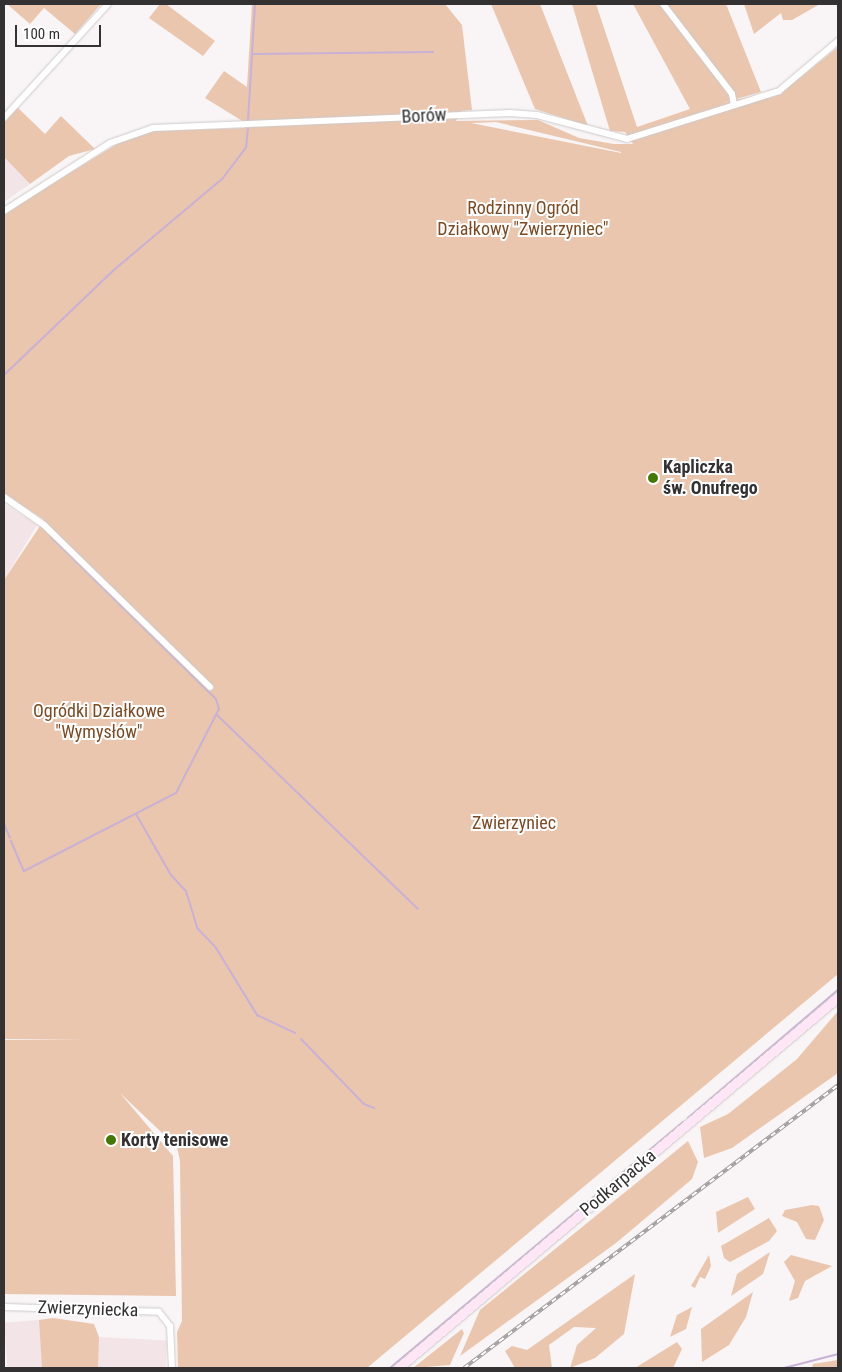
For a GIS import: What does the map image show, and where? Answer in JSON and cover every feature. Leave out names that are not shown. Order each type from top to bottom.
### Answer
[{"type":"main road","name":"Podkarpacka","points":[[398,1368],[838,997]]},
{"type":"street","points":[[4,118],[108,4]]},
{"type":"street","points":[[663,4],[732,94],[734,105]]},
{"type":"street","name":"Borów","points":[[4,211],[110,144],[153,128],[510,113],[537,115],[627,139],[782,90],[838,41]]},
{"type":"street","points":[[4,497],[35,518],[210,687]]},
{"type":"street","name":"Zwierzyniecka","points":[[4,1306],[154,1311],[169,1321],[172,1368]]},
{"type":"shaded area","points":[[4,157],[30,184],[4,202]]},
{"type":"shaded area","points":[[4,504],[37,525],[4,580]]},
{"type":"shaded area","points":[[39,1320],[42,1368],[7,1368],[4,1322]]},
{"type":"shaded area","points":[[99,1337],[167,1341],[165,1368],[97,1368]]},
{"type":"green space","points":[[7,4],[101,4],[75,34],[44,8],[30,24]]},
{"type":"green space","points":[[160,4],[166,4],[215,41],[203,56],[149,18]]},
{"type":"green space","name":"Zwierzyniec","points":[[252,4],[445,4],[462,25],[472,110],[461,111],[456,121],[538,120],[579,138],[614,144],[633,144],[625,132],[610,131],[572,4],[596,4],[637,127],[690,109],[633,4],[726,4],[761,92],[722,103],[786,89],[838,47],[838,974],[367,1368],[178,1368],[177,1332],[182,1321],[180,1161],[177,1147],[120,1093],[173,1156],[176,1296],[4,1294],[4,1040],[85,1039],[4,1039],[4,580],[44,520],[4,493],[4,213],[122,141],[154,131],[244,128],[244,122],[205,98],[224,71],[247,87]],"holes":[[[496,122],[621,153],[471,123]]]},
{"type":"green space","points":[[491,4],[540,4],[588,126],[535,109]]},
{"type":"green space","points":[[744,4],[820,4],[792,20],[783,20],[781,13],[754,34]]},
{"type":"green space","points":[[17,107],[45,134],[61,116],[95,149],[69,156],[30,184],[4,157],[4,122]]},
{"type":"green space","points":[[838,1011],[838,1073],[732,1148],[704,1158],[700,1127],[728,1114],[797,1059]]},
{"type":"green space","points":[[688,1141],[698,1162],[692,1179],[616,1243],[460,1356],[480,1310]]},
{"type":"green space","points":[[748,1197],[755,1209],[718,1233],[716,1212]]},
{"type":"green space","points":[[812,1205],[819,1206],[824,1220],[815,1240],[806,1239],[797,1222],[782,1216],[785,1210]]},
{"type":"green space","points":[[769,1218],[777,1231],[769,1241],[730,1262],[724,1258],[721,1246]]},
{"type":"green space","points":[[770,1252],[763,1274],[731,1296],[737,1274]]},
{"type":"green space","points":[[709,1255],[711,1266],[705,1279],[700,1277],[695,1288],[691,1286]]},
{"type":"green space","points":[[791,1255],[832,1266],[805,1281],[798,1298],[789,1301],[795,1281],[784,1262]]},
{"type":"green space","points":[[635,1274],[624,1334],[595,1358],[570,1368],[577,1345],[596,1328],[574,1327],[549,1345],[552,1368],[515,1368],[505,1351],[512,1346],[527,1350]]},
{"type":"green space","points":[[753,1292],[746,1317],[729,1345],[702,1362],[701,1329]]},
{"type":"green space","points":[[692,1307],[686,1329],[670,1337],[677,1315]]},
{"type":"green space","points":[[53,1318],[94,1324],[99,1337],[98,1368],[42,1368],[39,1320]]},
{"type":"green space","points":[[462,1329],[464,1333],[450,1365],[413,1368]]},
{"type":"green space","points":[[677,1342],[682,1349],[673,1368],[635,1368]]},
{"type":"green space","points":[[838,1360],[838,1368],[812,1368],[813,1364]]},
{"type":"waterway","points":[[248,121],[255,4]]},
{"type":"waterway","points":[[252,54],[433,52]]},
{"type":"waterway","points":[[4,375],[115,269],[223,178],[246,147],[248,129]]},
{"type":"waterway","points":[[11,841],[24,871],[176,793],[219,709],[216,699],[51,537]]},
{"type":"waterway","points":[[217,715],[418,909]]},
{"type":"waterway","points":[[136,814],[171,875],[186,891],[197,928],[216,948],[257,1015],[295,1033]]},
{"type":"waterway","points":[[4,824],[10,838]]},
{"type":"waterway","points":[[688,1118],[838,990]]},
{"type":"waterway","points":[[301,1039],[364,1104],[374,1108]]},
{"type":"waterway","points":[[390,1368],[683,1122]]},
{"type":"waterway","points":[[784,1368],[838,1354]]},
{"type":"waterway","points":[[732,1368],[752,1368]]},
{"type":"railway","points":[[464,1368],[838,1085]]},
{"type":"place","name":"Kapliczka św. Onufrego","points":[[653,478]]},
{"type":"place","name":"Korty tenisowe","points":[[111,1140]]},
{"type":"park label","name":"Rodzinny Ogród Działkowy \"Zwierzyniec\"","points":[[523,219]]},
{"type":"park label","name":"Ogródki Działkowe \"Wymysłów\"","points":[[99,722]]}]
